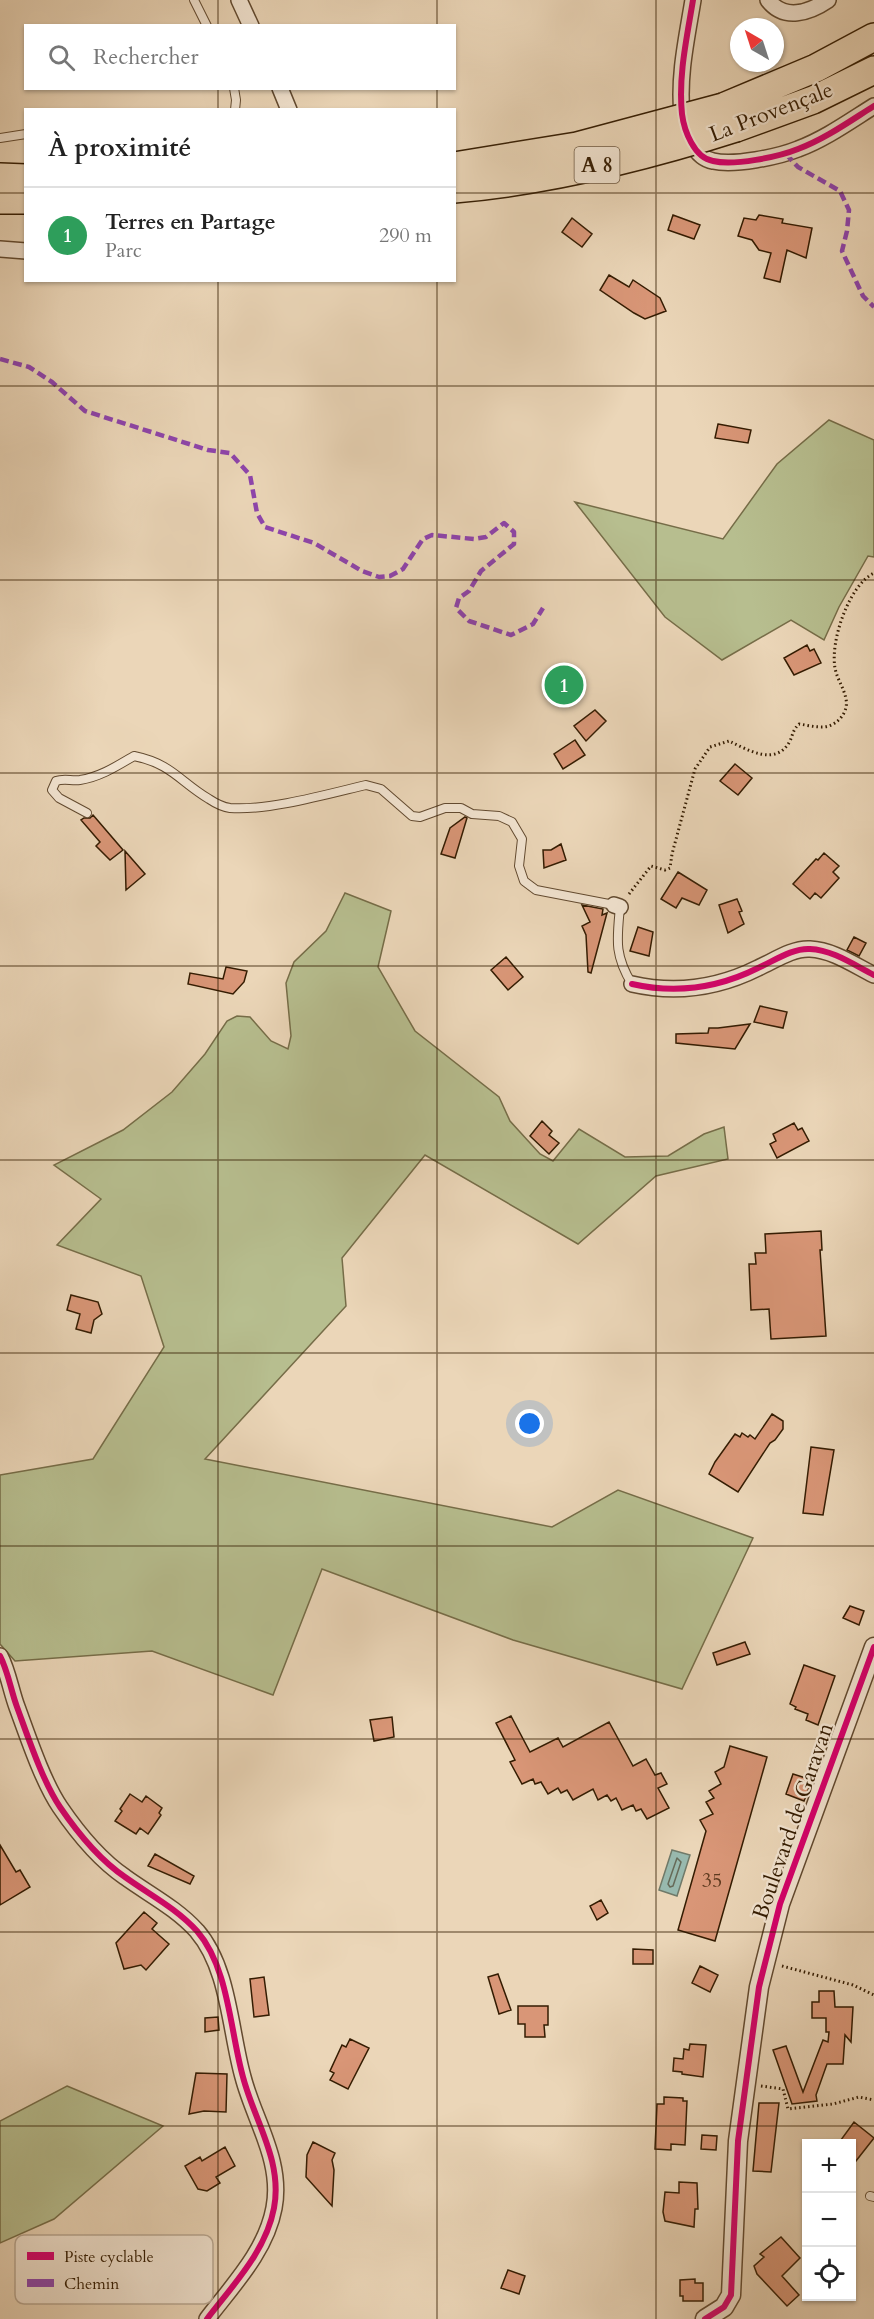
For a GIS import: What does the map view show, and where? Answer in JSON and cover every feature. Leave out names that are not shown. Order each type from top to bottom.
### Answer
[{"type":"highway","name":"La Provençale","points":[[456,189],[521,180],[665,150],[874,37]]},
{"type":"highway","name":"La Provençale","points":[[456,166],[577,146],[813,100],[874,70]]},
{"type":"highway","points":[[0,177],[24,178]]},
{"type":"highway","points":[[0,200],[24,200]]},
{"type":"street","points":[[239,0],[250,24]]},
{"type":"street","points":[[693,0],[681,75],[682,116],[692,144],[702,156],[712,162],[746,161],[786,154],[816,141],[874,106]]},
{"type":"street","points":[[768,0],[785,13],[805,13],[828,0]]},
{"type":"street","points":[[281,90],[288,108]]},
{"type":"street","points":[[0,249],[24,251]]},
{"type":"street","points":[[632,984],[656,989],[690,989],[727,981],[807,948],[833,954],[874,975]]},
{"type":"street","name":"Boulevard de Garavan","points":[[705,2319],[724,2307],[731,2295],[738,2141],[751,2032],[764,1966],[780,1905],[874,1647]]},
{"type":"street","points":[[0,1656],[18,1708],[59,1806],[81,1836],[122,1875],[179,1913],[192,1926],[214,1957],[220,1974],[243,2079],[271,2154],[276,2185],[275,2206],[269,2229],[256,2256],[207,2319]]},
{"type":"lane","points":[[194,0],[206,24]]},
{"type":"lane","points":[[234,90],[235,108]]},
{"type":"lane","points":[[0,138],[24,134]]},
{"type":"lane","points":[[87,813],[59,798],[52,790],[56,781],[97,776],[134,756],[153,760],[166,766],[209,800],[227,808],[254,808],[366,785],[381,789],[412,816],[420,817],[445,808],[461,808],[472,814],[499,816],[512,822],[522,839],[519,866],[524,881],[536,891],[617,906],[617,942],[622,967],[632,984]]},
{"type":"path","points":[[630,892],[651,866],[665,870],[670,868],[695,769],[710,747],[729,741],[754,753],[768,756],[777,752],[789,741],[792,730],[799,724],[825,727],[845,713],[847,701],[835,668],[835,642],[855,591],[865,578],[874,573]]},
{"type":"path","points":[[764,1966],[781,1966],[812,1973],[853,1985],[874,1995]]},
{"type":"path","points":[[745,2083],[783,2089],[788,2109],[833,2104],[859,2097],[874,2100]]},
{"type":"green space","points":[[829,420],[874,440],[874,557],[868,556],[839,607],[824,640],[791,620],[722,660],[665,617],[575,502],[723,539],[777,464]]},
{"type":"green space","points":[[345,893],[391,911],[378,967],[415,1031],[499,1097],[510,1121],[540,1154],[553,1161],[579,1129],[625,1157],[668,1156],[704,1134],[724,1127],[728,1159],[656,1176],[578,1244],[425,1155],[342,1258],[346,1306],[205,1459],[552,1527],[618,1490],[753,1538],[682,1689],[513,1640],[322,1569],[273,1695],[152,1651],[15,1661],[0,1644],[0,1475],[93,1459],[164,1347],[141,1276],[57,1245],[101,1199],[54,1165],[123,1130],[172,1092],[205,1054],[227,1021],[237,1016],[250,1017],[271,1041],[288,1049],[291,1036],[286,983],[294,962],[326,931]]},
{"type":"green space","points":[[67,2086],[163,2126],[54,2219],[0,2243],[0,2121]]},
{"type":"water","points":[[672,1850],[690,1855],[677,1896],[659,1890]]},
{"type":"building","points":[[673,215],[700,225],[694,239],[668,230]]},
{"type":"building","points":[[759,215],[783,219],[782,223],[812,228],[806,258],[787,250],[780,282],[764,278],[771,253],[759,250],[752,240],[738,236],[744,218],[756,220]]},
{"type":"building","points":[[572,218],[592,234],[582,247],[562,232]]},
{"type":"building","points":[[609,275],[629,287],[633,280],[660,298],[666,311],[645,319],[634,313],[600,290]]},
{"type":"building","points":[[718,424],[751,430],[748,443],[715,438]]},
{"type":"building","points":[[807,645],[810,651],[814,649],[821,663],[794,675],[784,658]]},
{"type":"building","points":[[595,710],[606,721],[586,741],[574,726]]},
{"type":"building","points":[[575,740],[585,755],[563,769],[554,754]]},
{"type":"building","points":[[735,764],[752,778],[738,795],[720,781]]},
{"type":"building","points":[[93,815],[123,850],[110,860],[96,846],[100,842],[81,820]]},
{"type":"building","points":[[465,817],[467,818],[455,858],[441,854],[450,828]]},
{"type":"building","points":[[561,844],[566,860],[544,868],[543,850],[551,850]]},
{"type":"building","points":[[125,851],[145,874],[126,890]]},
{"type":"building","points":[[824,853],[839,866],[833,872],[839,878],[821,898],[815,893],[810,899],[793,884]]},
{"type":"building","points":[[678,872],[707,890],[699,905],[682,898],[676,908],[661,899]]},
{"type":"building","points":[[737,899],[744,924],[728,933],[719,905]]},
{"type":"building","points":[[582,905],[603,909],[602,915],[607,913],[591,973],[588,972],[586,935],[582,926],[590,922]]},
{"type":"building","points":[[638,927],[653,932],[649,956],[630,951]]},
{"type":"building","points":[[854,937],[866,943],[859,956],[847,950]]},
{"type":"building","points":[[506,957],[523,977],[508,990],[491,970]]},
{"type":"building","points":[[226,967],[247,971],[244,982],[233,994],[188,984],[190,973],[223,979]]},
{"type":"building","points":[[760,1006],[787,1012],[783,1028],[754,1022]]},
{"type":"building","points":[[750,1024],[735,1049],[676,1043],[676,1034],[708,1033],[709,1028]]},
{"type":"building","points":[[542,1121],[552,1131],[549,1135],[559,1143],[549,1154],[530,1136]]},
{"type":"building","points":[[794,1123],[798,1130],[802,1128],[809,1141],[777,1158],[770,1144],[776,1141],[773,1134]]},
{"type":"building","points":[[821,1231],[822,1250],[820,1250],[826,1336],[771,1339],[769,1309],[751,1310],[749,1264],[756,1264],[755,1253],[766,1253],[765,1234]]},
{"type":"building","points":[[71,1295],[98,1302],[102,1314],[94,1320],[91,1333],[76,1329],[80,1314],[67,1310]]},
{"type":"building","points":[[772,1414],[783,1421],[783,1429],[770,1443],[738,1492],[709,1474],[735,1434],[740,1437],[742,1433],[748,1437],[750,1435],[755,1439]]},
{"type":"building","points":[[811,1447],[834,1450],[823,1515],[803,1513]]},
{"type":"building","points":[[850,1606],[864,1611],[859,1625],[843,1618]]},
{"type":"building","points":[[745,1642],[750,1654],[717,1665],[713,1653]]},
{"type":"building","points":[[804,1665],[835,1676],[818,1725],[806,1720],[808,1714],[795,1709],[796,1707],[790,1704]]},
{"type":"building","points":[[511,1716],[530,1752],[558,1738],[563,1747],[609,1722],[633,1766],[646,1759],[655,1775],[661,1773],[667,1784],[658,1788],[669,1808],[647,1819],[641,1809],[636,1811],[633,1805],[622,1810],[616,1798],[611,1801],[607,1795],[598,1800],[593,1789],[573,1800],[567,1790],[561,1793],[558,1788],[548,1794],[541,1782],[535,1784],[533,1779],[522,1784],[510,1762],[515,1760],[496,1723]]},
{"type":"building","points":[[392,1717],[394,1737],[374,1741],[370,1720]]},
{"type":"building","points":[[730,1746],[767,1757],[715,1941],[678,1930],[706,1831],[700,1820],[713,1814],[706,1802],[714,1798],[709,1791],[721,1784],[715,1772],[724,1767]]},
{"type":"building","points":[[793,1774],[812,1780],[804,1801],[786,1794]]},
{"type":"building","points":[[130,1794],[142,1802],[146,1796],[162,1808],[159,1813],[161,1815],[148,1834],[140,1828],[136,1834],[115,1821]]},
{"type":"building","points":[[0,1845],[16,1872],[20,1870],[30,1887],[0,1905]]},
{"type":"building","points":[[155,1854],[194,1876],[190,1884],[148,1866]]},
{"type":"building","points":[[601,1900],[608,1913],[597,1920],[590,1906]]},
{"type":"building","points":[[144,1912],[157,1923],[152,1929],[169,1944],[146,1970],[141,1965],[124,1969],[116,1943]]},
{"type":"building","points":[[633,1949],[653,1950],[653,1964],[633,1964]]},
{"type":"building","points":[[700,1966],[718,1975],[710,1992],[692,1983]]},
{"type":"building","points":[[498,1974],[511,2010],[499,2014],[488,1977]]},
{"type":"building","points":[[264,1977],[269,2015],[254,2017],[250,1979]]},
{"type":"building","points":[[819,1991],[834,1991],[835,2007],[853,2007],[851,2042],[845,2035],[843,2064],[827,2064],[816,2095],[817,2101],[792,2104],[773,2050],[786,2046],[803,2092],[823,2040],[828,2042],[829,2032],[826,2032],[826,2018],[812,2018],[812,2002],[819,2002]]},
{"type":"building","points":[[518,2006],[548,2006],[548,2025],[544,2025],[545,2037],[525,2037],[525,2024],[518,2024]]},
{"type":"building","points":[[218,2017],[219,2030],[205,2032],[205,2018]]},
{"type":"building","points":[[350,2039],[369,2048],[348,2089],[330,2080],[334,2073],[330,2071],[342,2045],[346,2047]]},
{"type":"building","points":[[690,2044],[706,2045],[703,2077],[673,2071],[674,2058],[683,2059],[684,2049],[689,2050]]},
{"type":"building","points":[[196,2073],[227,2074],[226,2112],[204,2111],[189,2114]]},
{"type":"building","points":[[664,2097],[683,2098],[683,2101],[687,2101],[685,2145],[671,2144],[671,2150],[655,2149],[657,2104],[664,2104]]},
{"type":"building","points":[[759,2103],[779,2103],[771,2172],[753,2171]]},
{"type":"building","points":[[854,2122],[874,2138],[856,2161],[856,2139],[842,2139]]},
{"type":"building","points":[[702,2135],[717,2136],[716,2150],[701,2149]]},
{"type":"building","points":[[313,2142],[335,2153],[332,2160],[334,2170],[332,2206],[306,2177],[307,2155]]},
{"type":"building","points":[[225,2147],[235,2166],[216,2177],[220,2183],[207,2191],[198,2189],[185,2166],[200,2157],[202,2161]]},
{"type":"building","points":[[679,2182],[697,2183],[698,2209],[695,2209],[694,2227],[665,2221],[663,2212],[665,2192],[679,2193]]},
{"type":"building","points":[[781,2237],[800,2258],[782,2276],[799,2295],[787,2306],[757,2274],[754,2266],[764,2257],[760,2254]]},
{"type":"building","points":[[508,2270],[525,2276],[519,2294],[501,2288]]},
{"type":"building","points":[[695,2279],[695,2283],[703,2283],[703,2301],[683,2301],[683,2296],[680,2296],[680,2280]]},
{"type":"marked path","points":[[786,154],[798,167],[840,191],[849,210],[842,251],[863,296],[874,307]]},
{"type":"marked path","points":[[0,359],[29,367],[52,382],[85,411],[208,450],[230,453],[250,475],[257,513],[265,527],[314,543],[362,571],[379,577],[390,576],[403,569],[423,539],[432,535],[474,539],[486,537],[504,523],[514,532],[514,544],[481,571],[469,591],[459,598],[456,608],[469,621],[511,635],[533,624],[543,608]]},
{"type":"cycle path","points":[[693,0],[682,71],[682,114],[691,142],[700,155],[706,159],[744,162],[789,152],[828,135],[874,106]]},
{"type":"cycle path","points":[[632,984],[665,989],[712,984],[743,975],[803,949],[819,950],[835,955],[874,975]]},
{"type":"cycle path","points":[[705,2319],[724,2307],[731,2295],[738,2141],[759,1987],[780,1904],[874,1647]]},
{"type":"cycle path","points":[[0,1656],[36,1759],[60,1807],[81,1836],[98,1854],[125,1877],[172,1909],[197,1931],[208,1946],[222,1981],[243,2077],[271,2157],[276,2191],[274,2208],[264,2239],[238,2280],[207,2319]]},
{"type":"place","name":"Terres en Partage","points":[[564,685]]}]
